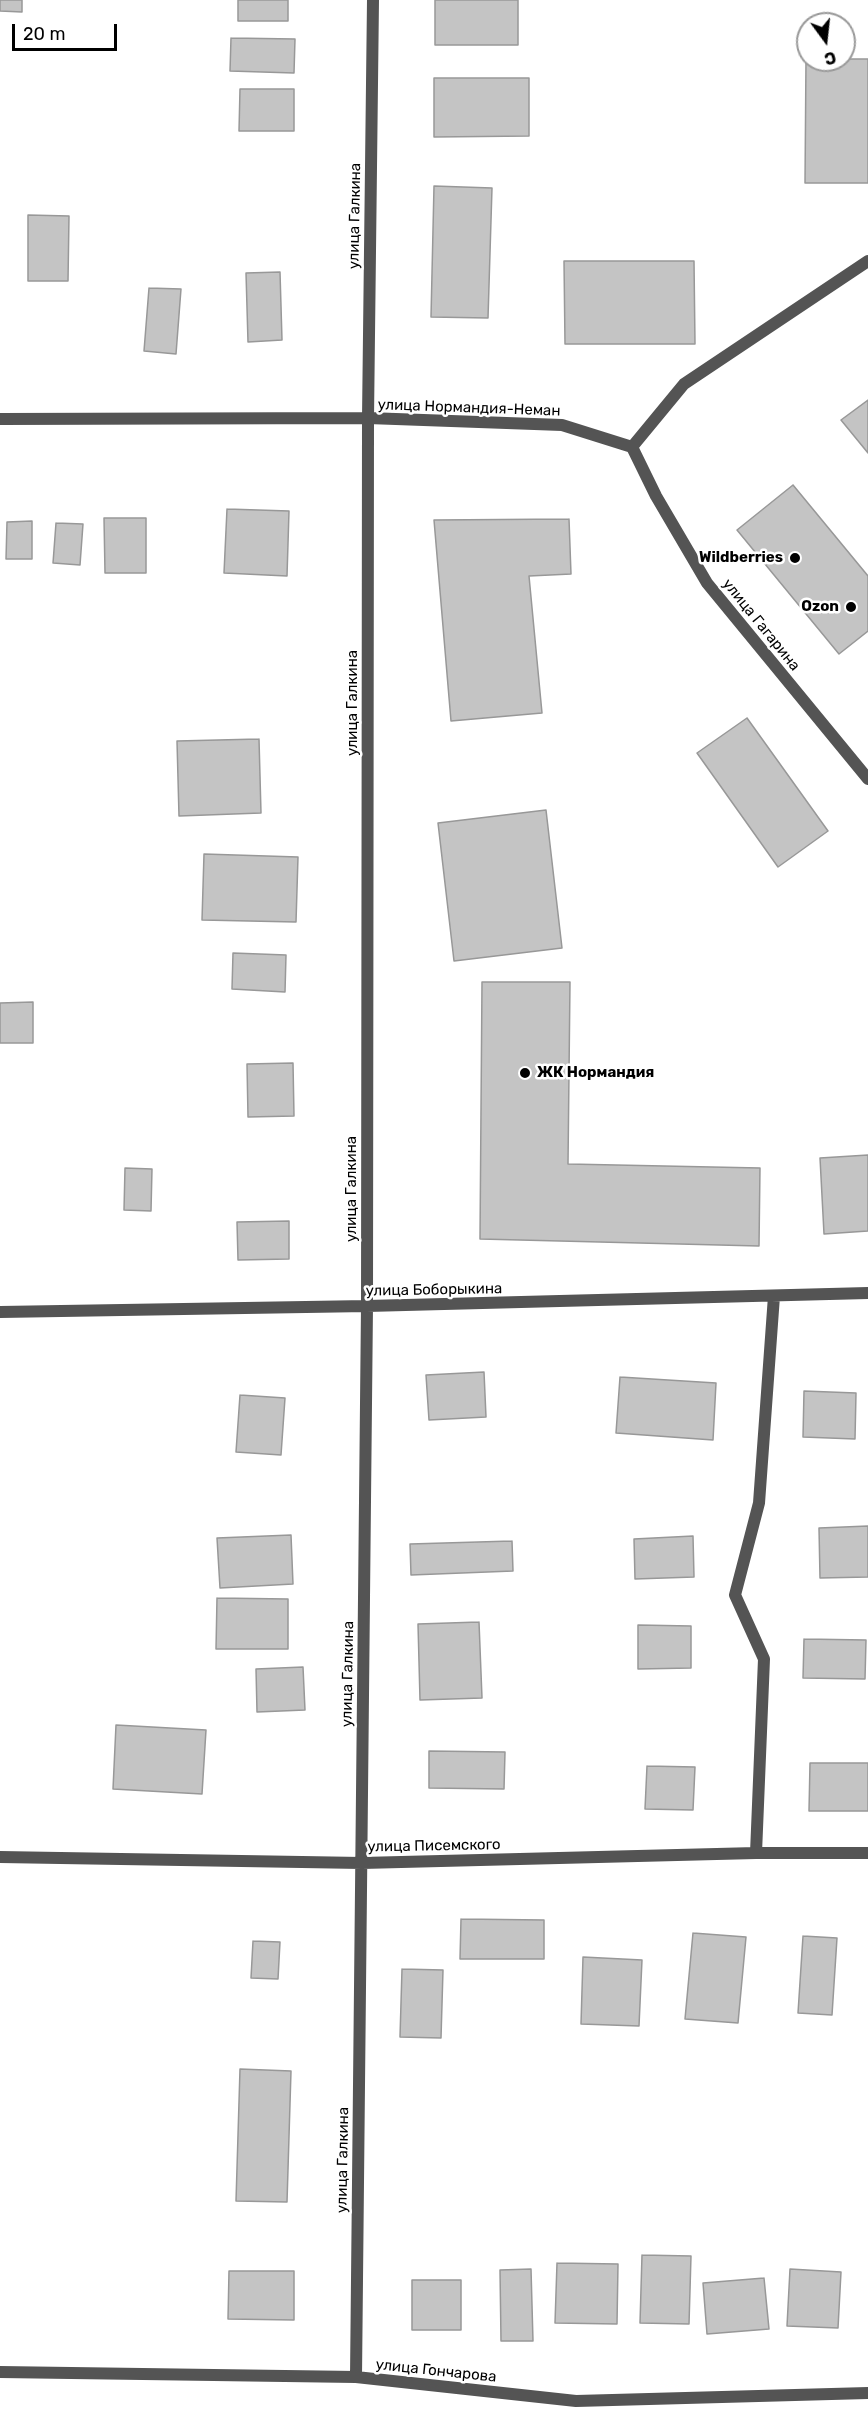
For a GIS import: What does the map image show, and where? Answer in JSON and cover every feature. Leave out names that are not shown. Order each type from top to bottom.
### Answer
[{"type":"street","name":"улица Галкина","points":[[356,2377],[367,1306],[368,418],[373,0]]},
{"type":"street","points":[[632,447],[684,384],[868,261]]},
{"type":"street","name":"улица Нормандия-Неман","points":[[0,419],[368,418],[562,425],[632,447]]},
{"type":"street","name":"улица Гагарина","points":[[632,447],[656,496],[707,583],[868,779]]},
{"type":"street","name":"улица Боборыкина","points":[[0,1312],[367,1306],[868,1293]]},
{"type":"street","points":[[756,1853],[764,1659],[735,1595],[759,1503],[774,1296]]},
{"type":"street","name":"улица Писемского","points":[[0,1857],[362,1863],[756,1853],[868,1853]]},
{"type":"street","name":"улица Гончарова","points":[[0,2372],[356,2377],[576,2401],[868,2393]]},
{"type":"building","points":[[0,0],[22,0],[22,12],[0,11]]},
{"type":"building","points":[[238,0],[288,0],[288,21],[238,21]]},
{"type":"building","points":[[435,0],[518,0],[518,45],[435,45]]},
{"type":"building","points":[[231,38],[295,39],[294,73],[230,71]]},
{"type":"building","points":[[856,59],[868,59],[868,183],[805,183],[806,72],[856,72]]},
{"type":"building","points":[[434,78],[529,78],[529,136],[434,137]]},
{"type":"building","points":[[240,89],[294,89],[294,131],[239,131]]},
{"type":"building","points":[[434,186],[492,188],[488,318],[431,317]]},
{"type":"building","points":[[28,215],[69,216],[68,281],[28,281]]},
{"type":"building","points":[[564,261],[694,261],[695,344],[565,344]]},
{"type":"building","points":[[280,272],[282,340],[248,342],[246,273]]},
{"type":"building","points":[[149,288],[181,289],[176,354],[144,351]]},
{"type":"building","points":[[868,400],[868,453],[841,420]]},
{"type":"building","points":[[793,485],[868,576],[868,631],[839,654],[737,530]]},
{"type":"building","points":[[227,509],[289,511],[287,576],[224,573]]},
{"type":"building","points":[[104,518],[146,518],[146,573],[105,573]]},
{"type":"building","points":[[569,519],[571,574],[529,576],[542,713],[451,721],[434,520]]},
{"type":"building","points":[[32,521],[32,559],[6,559],[7,522]]},
{"type":"building","points":[[56,523],[83,524],[80,565],[53,563]]},
{"type":"building","points":[[747,718],[828,831],[778,867],[697,753]]},
{"type":"building","points":[[259,739],[261,813],[179,816],[177,741]]},
{"type":"building","points":[[546,810],[562,948],[454,961],[438,823]]},
{"type":"building","points":[[204,854],[298,857],[296,922],[202,920]]},
{"type":"building","points":[[233,953],[286,955],[285,992],[232,989]]},
{"type":"building","name":"ЖК Нормандия","points":[[482,982],[570,982],[568,1164],[760,1168],[759,1246],[480,1239]]},
{"type":"building","points":[[33,1002],[33,1043],[0,1043],[0,1003]]},
{"type":"building","points":[[293,1063],[294,1116],[248,1117],[247,1064]]},
{"type":"building","points":[[868,1155],[868,1231],[824,1234],[820,1158]]},
{"type":"building","points":[[125,1168],[152,1169],[151,1211],[124,1210]]},
{"type":"building","points":[[289,1221],[289,1259],[238,1260],[237,1222]]},
{"type":"building","points":[[484,1372],[486,1417],[429,1420],[426,1375]]},
{"type":"building","points":[[620,1377],[716,1383],[713,1440],[616,1433]]},
{"type":"building","points":[[804,1391],[856,1393],[855,1439],[803,1437]]},
{"type":"building","points":[[240,1395],[285,1398],[281,1455],[236,1452]]},
{"type":"building","points":[[868,1526],[868,1577],[820,1578],[819,1528]]},
{"type":"building","points":[[291,1535],[293,1584],[220,1588],[217,1538]]},
{"type":"building","points":[[693,1536],[694,1577],[635,1579],[634,1539]]},
{"type":"building","points":[[512,1541],[513,1571],[411,1575],[410,1544]]},
{"type":"building","points":[[217,1598],[288,1599],[288,1649],[216,1649]]},
{"type":"building","points":[[479,1622],[482,1698],[420,1700],[418,1624]]},
{"type":"building","points":[[638,1625],[691,1626],[691,1668],[638,1669]]},
{"type":"building","points":[[804,1639],[866,1640],[865,1679],[803,1678]]},
{"type":"building","points":[[303,1667],[305,1710],[257,1712],[256,1669]]},
{"type":"building","points":[[116,1725],[206,1730],[202,1794],[113,1789]]},
{"type":"building","points":[[429,1751],[505,1752],[504,1789],[429,1788]]},
{"type":"building","points":[[810,1763],[868,1763],[868,1811],[809,1811]]},
{"type":"building","points":[[647,1766],[695,1767],[693,1810],[645,1809]]},
{"type":"building","points":[[461,1919],[544,1920],[544,1959],[460,1959]]},
{"type":"building","points":[[693,1933],[746,1937],[738,2023],[685,2019]]},
{"type":"building","points":[[803,1936],[837,1938],[832,2015],[798,2013]]},
{"type":"building","points":[[253,1941],[280,1942],[278,1979],[251,1978]]},
{"type":"building","points":[[583,1957],[642,1960],[639,2026],[581,2024]]},
{"type":"building","points":[[402,1969],[443,1970],[441,2038],[400,2037]]},
{"type":"building","points":[[240,2069],[291,2071],[287,2202],[236,2201]]},
{"type":"building","points":[[642,2255],[691,2256],[689,2324],[640,2323]]},
{"type":"building","points":[[557,2263],[618,2264],[617,2324],[555,2323]]},
{"type":"building","points":[[531,2269],[533,2341],[501,2341],[500,2270]]},
{"type":"building","points":[[790,2269],[841,2272],[838,2328],[787,2326]]},
{"type":"building","points":[[229,2271],[294,2271],[294,2320],[228,2319]]},
{"type":"building","points":[[764,2278],[769,2329],[707,2334],[703,2283]]},
{"type":"building","points":[[412,2280],[461,2280],[461,2330],[412,2330]]},
{"type":"place","name":"Wildberries","points":[[795,558]]},
{"type":"place","name":"Ozon","points":[[851,607]]},
{"type":"place","name":"ЖК Нормандия","points":[[525,1073]]}]
